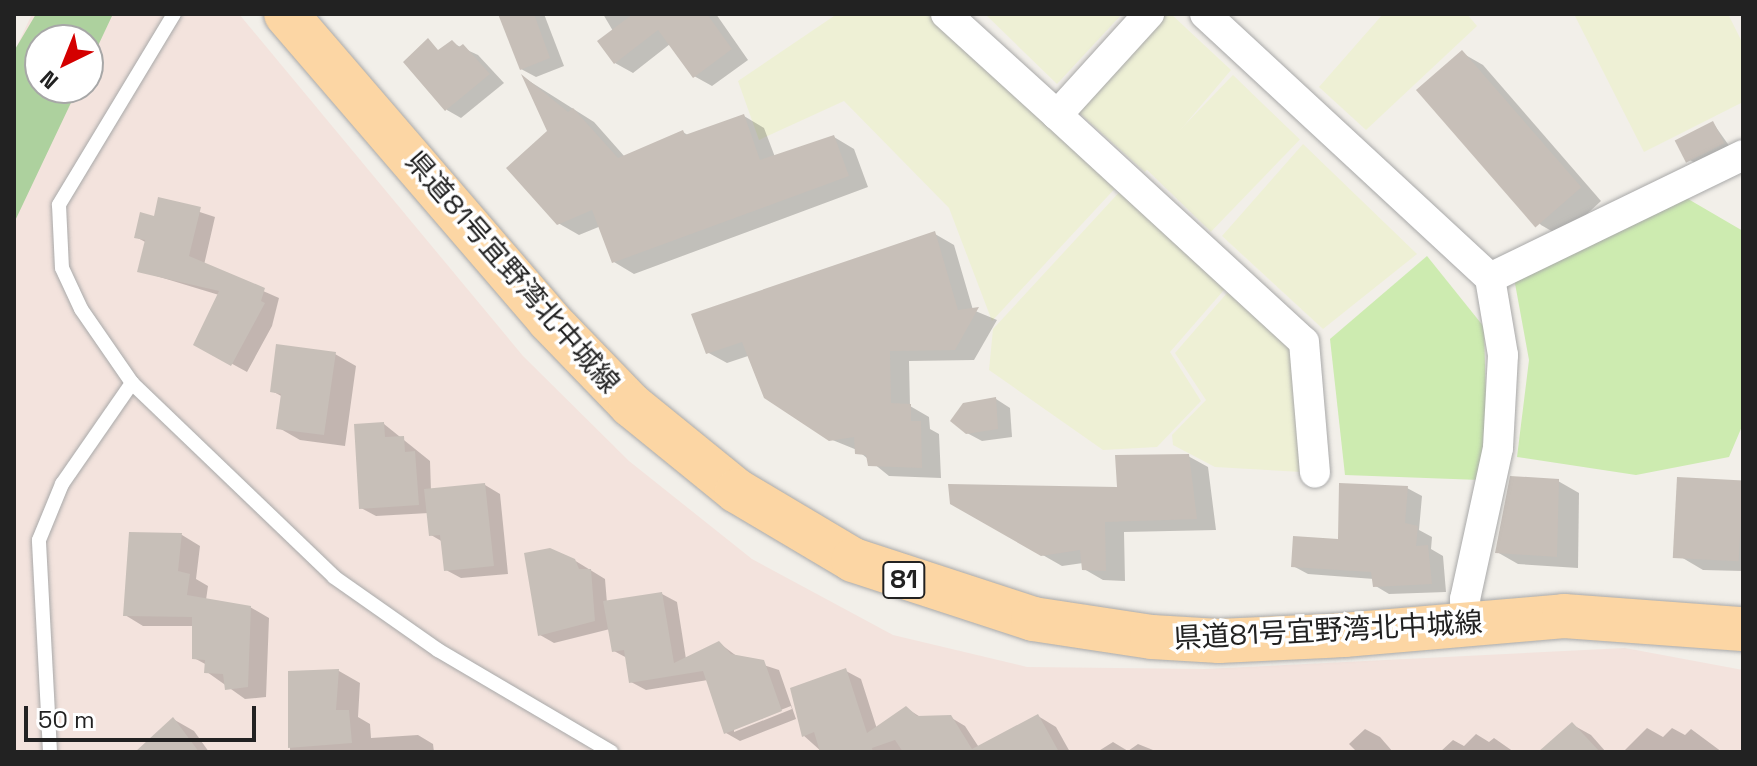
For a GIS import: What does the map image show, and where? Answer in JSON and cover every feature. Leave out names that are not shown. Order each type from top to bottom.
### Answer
[{"type":"main road","name":"県道81号宜野湾北中城線","points":[[286,14],[549,320],[631,405],[737,491],[853,560],[1033,619],[1152,637],[1235,640],[1564,616],[1743,629]]},
{"type":"street","points":[[946,14],[1304,342],[1315,473]]},
{"type":"street","points":[[1057,115],[1149,14]]},
{"type":"street","points":[[1205,14],[1490,278],[1503,355],[1498,448],[1465,599],[1467,625]]},
{"type":"street","points":[[1490,278],[1743,155]]},
{"type":"lane","points":[[174,14],[59,205],[62,268],[81,309],[132,383],[334,577],[438,650],[611,752]]},
{"type":"lane","points":[[50,752],[39,540],[62,484],[132,383]]},
{"type":"shaded area","points":[[32,14],[239,14],[523,356],[629,461],[752,559],[893,635],[1027,667],[1205,669],[1625,648],[1743,670],[1743,752],[14,752],[14,52],[24,31],[24,104],[104,104],[104,24],[27,24]]},
{"type":"green space","points":[[36,14],[112,16],[104,33],[104,24],[30,24]]},
{"type":"green space","points":[[837,14],[934,14],[1120,183],[992,321],[949,208],[844,101],[759,140],[738,81]]},
{"type":"green space","points":[[985,14],[1122,14],[1057,84]]},
{"type":"green space","points":[[1161,14],[1171,14],[1231,70],[1145,172],[1076,110]]},
{"type":"green space","points":[[1383,14],[1467,14],[1477,26],[1366,130],[1319,87]]},
{"type":"green space","points":[[1574,14],[1728,14],[1743,44],[1743,102],[1644,152]]},
{"type":"green space","points":[[24,34],[24,104],[70,104],[14,223],[14,51]]},
{"type":"green space","points":[[1233,75],[1300,140],[1211,232],[1144,167]]},
{"type":"green space","points":[[1303,144],[1417,254],[1323,329],[1222,236]]},
{"type":"green space","points":[[1124,187],[1230,283],[1170,352],[1201,401],[1157,447],[1103,450],[989,370],[993,329]]},
{"type":"green space","points":[[1683,196],[1743,231],[1743,424],[1729,457],[1636,475],[1517,457],[1529,360],[1514,278]]},
{"type":"green space","points":[[1427,256],[1484,327],[1486,405],[1480,480],[1345,475],[1330,339]]},
{"type":"green space","points":[[1234,285],[1294,346],[1302,472],[1215,467],[1173,445],[1172,435],[1206,400],[1175,353]]},
{"type":"building","points":[[498,14],[534,14],[550,58],[520,70]]},
{"type":"building","points":[[633,14],[707,14],[732,49],[693,78],[658,30],[614,64],[597,41]]},
{"type":"building","points":[[428,38],[438,50],[452,40],[459,47],[463,44],[490,74],[445,111],[403,62]]},
{"type":"building","points":[[1462,50],[1581,187],[1535,227],[1416,90]]},
{"type":"building","points":[[521,74],[568,112],[573,108],[618,158],[683,130],[685,135],[744,114],[760,160],[834,135],[849,176],[612,263],[592,210],[557,225],[506,168],[547,131]]},
{"type":"building","points":[[1713,121],[1724,143],[1686,163],[1675,141]]},
{"type":"building","points":[[158,197],[201,207],[189,256],[265,288],[261,301],[265,303],[231,366],[193,345],[219,291],[137,272],[145,240],[134,238],[140,212],[154,216]]},
{"type":"building","points":[[935,231],[958,310],[979,307],[955,350],[890,351],[891,403],[911,404],[911,421],[921,421],[922,468],[868,466],[866,455],[855,454],[854,437],[829,441],[764,398],[742,342],[706,354],[691,314]]},
{"type":"building","points":[[276,344],[336,352],[324,435],[276,429],[281,394],[270,392]]},
{"type":"building","points":[[996,397],[998,429],[966,434],[950,421],[963,403]]},
{"type":"building","points":[[384,422],[385,437],[404,436],[405,452],[415,451],[419,505],[359,509],[354,424]]},
{"type":"building","points":[[1189,454],[1197,519],[1105,522],[1106,571],[1082,570],[1080,550],[1041,556],[950,504],[948,484],[1117,487],[1115,455]]},
{"type":"building","points":[[1510,476],[1559,479],[1557,557],[1495,553]]},
{"type":"building","points":[[1677,477],[1743,480],[1739,561],[1673,558]]},
{"type":"building","points":[[485,483],[494,566],[444,571],[440,535],[429,536],[424,489]]},
{"type":"building","points":[[1339,483],[1408,486],[1405,523],[1418,526],[1416,546],[1428,545],[1432,584],[1373,587],[1371,572],[1291,567],[1293,536],[1338,539]]},
{"type":"building","points":[[129,532],[182,533],[178,571],[190,574],[187,595],[251,606],[248,687],[225,690],[223,674],[204,673],[205,660],[192,659],[192,617],[123,616]]},
{"type":"building","points":[[550,548],[575,559],[579,569],[591,569],[595,621],[538,636],[524,553]]},
{"type":"building","points":[[662,592],[674,663],[719,641],[731,654],[764,660],[782,711],[724,734],[703,671],[629,683],[624,650],[612,652],[603,601]]},
{"type":"building","points":[[846,668],[867,733],[906,706],[917,716],[951,715],[972,749],[1038,714],[1059,752],[903,752],[895,740],[872,748],[873,752],[820,752],[814,732],[802,737],[790,688]]},
{"type":"building","points":[[339,669],[336,710],[349,710],[352,743],[288,748],[288,671]]},
{"type":"building","points":[[173,717],[199,752],[135,752]]},
{"type":"building","points":[[1572,722],[1600,752],[1538,752]]}]
